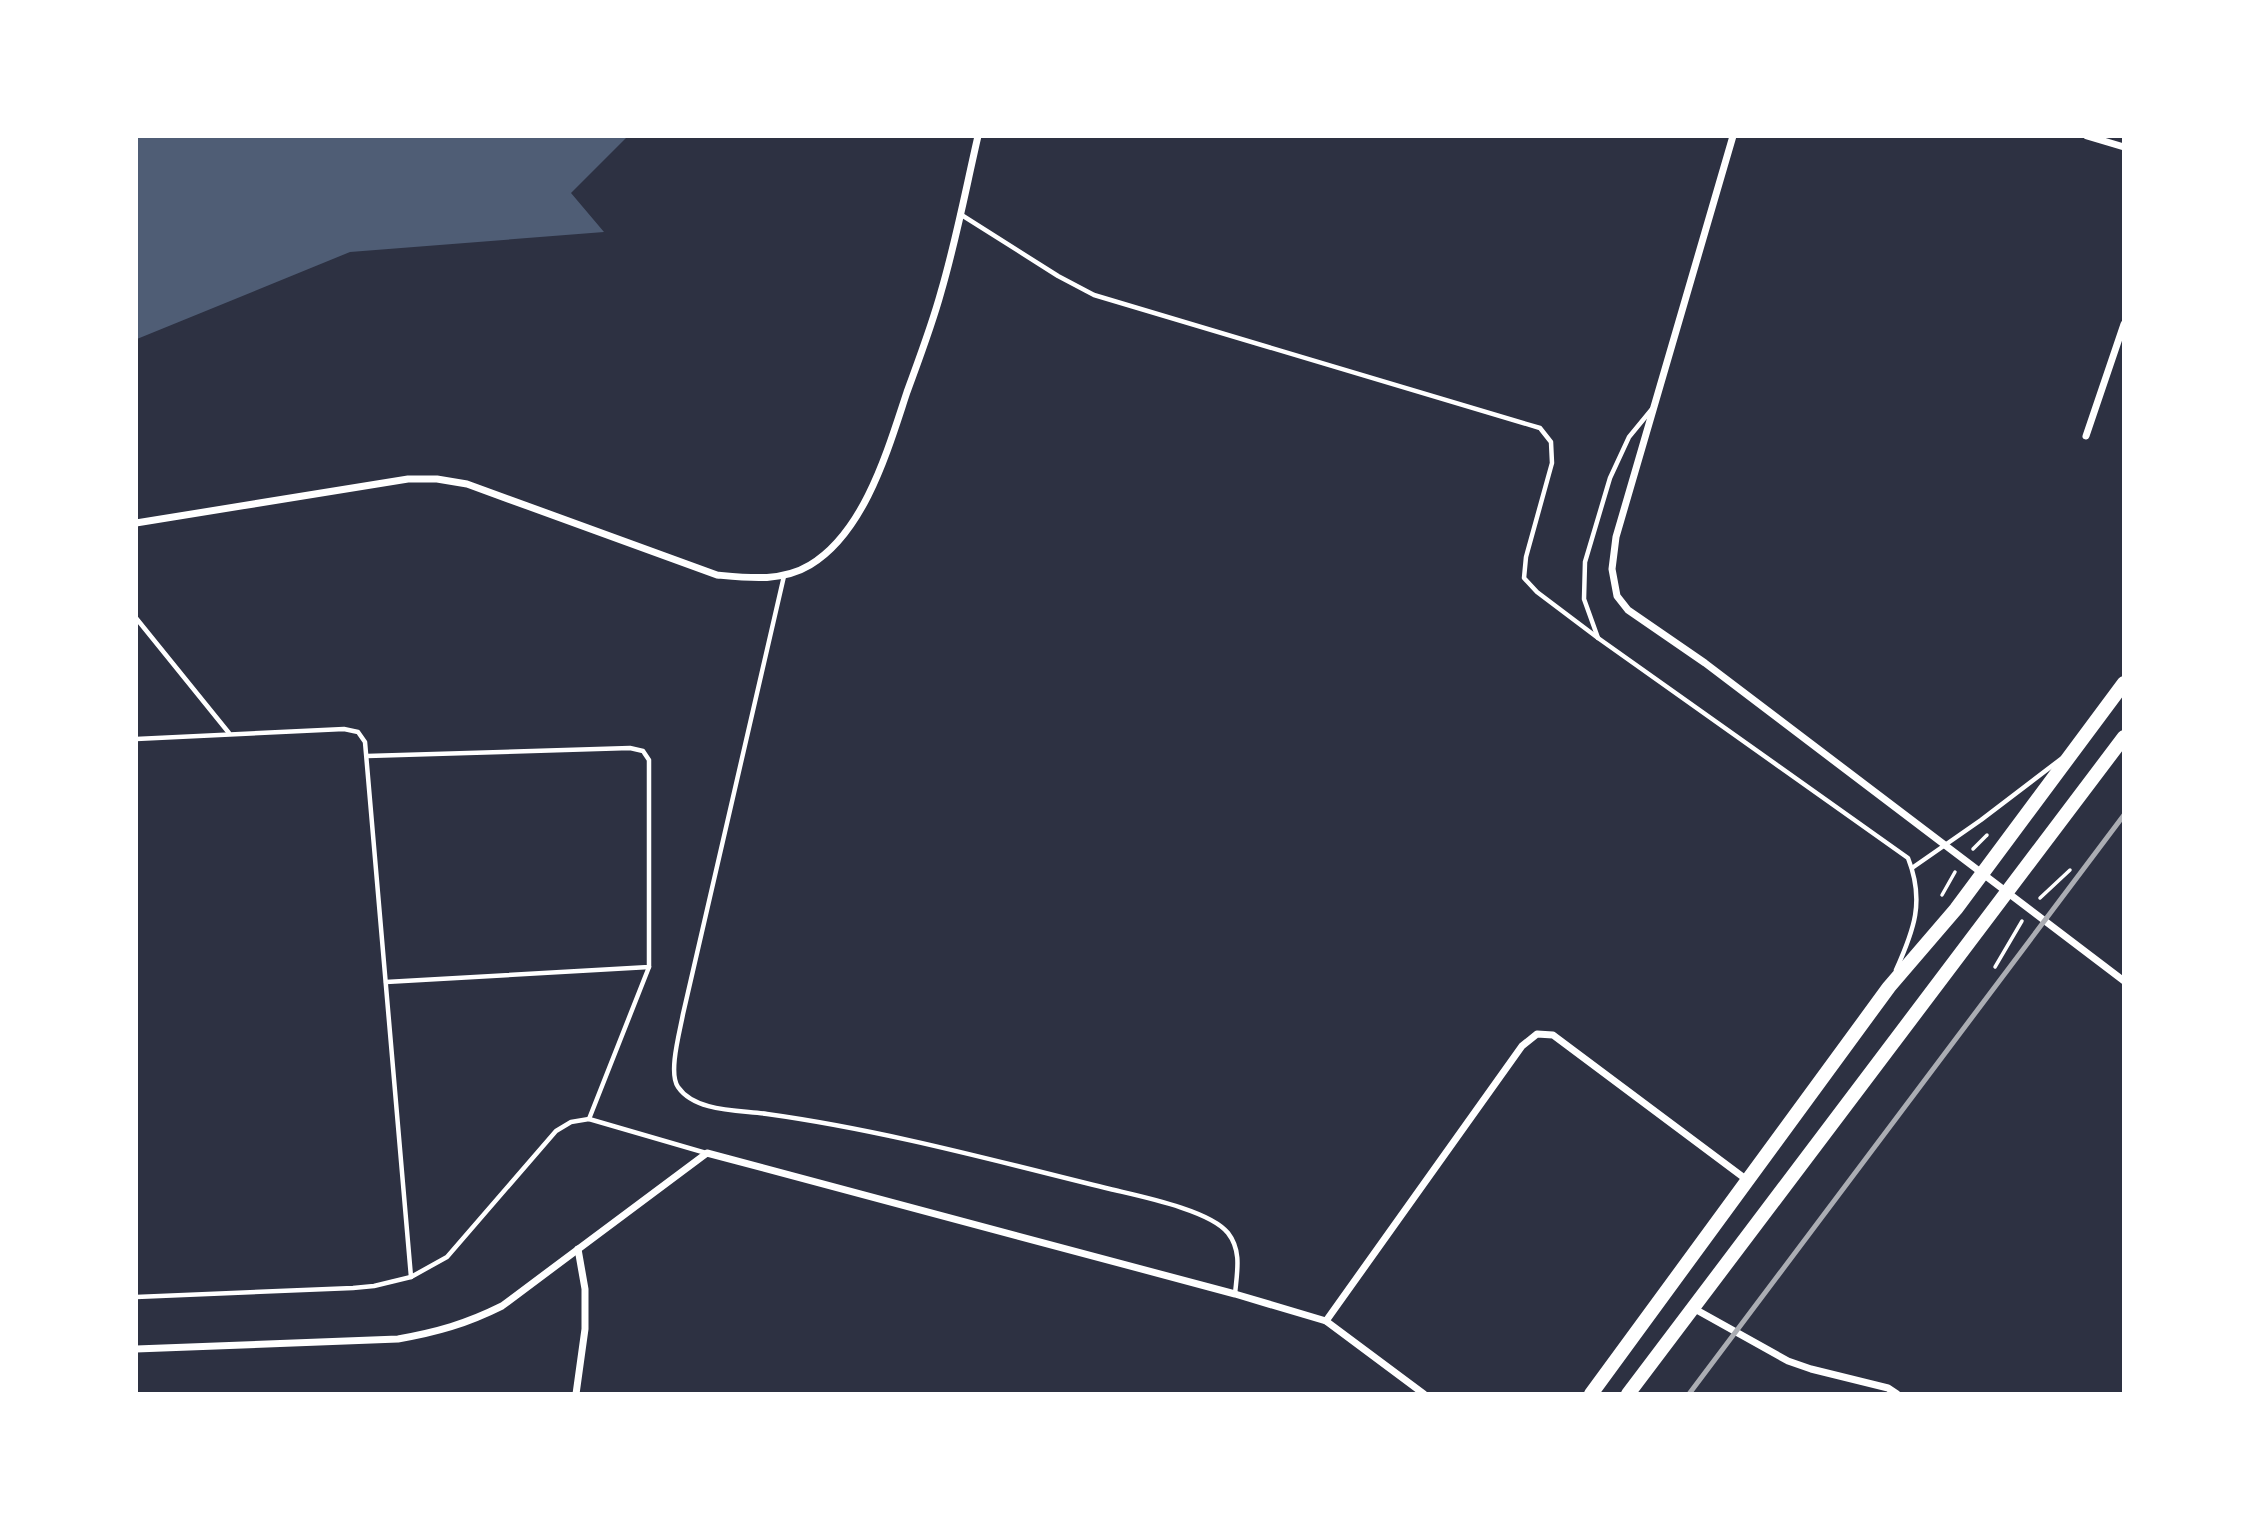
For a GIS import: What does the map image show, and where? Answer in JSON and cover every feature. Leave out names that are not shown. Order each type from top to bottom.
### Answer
[{"type":"highway","points":[[1591,1394],[1889,987],[1956,909],[2123,683]]},
{"type":"highway","points":[[1628,1394],[2123,737]]},
{"type":"street","points":[[136,523],[408,479],[437,479],[467,484],[717,575],[753,578],[785,576],[810,565],[835,545],[859,511],[886,455],[942,291],[978,136]]},
{"type":"street","points":[[1733,136],[1616,537],[1612,569],[1617,596],[1628,610],[1705,663],[2123,981]]},
{"type":"street","points":[[2087,136],[2123,146]]},
{"type":"street","points":[[2085,436],[2123,324]]},
{"type":"street","points":[[1326,1321],[1522,1046],[1537,1034],[1553,1035],[1748,1181]]},
{"type":"street","points":[[136,1349],[398,1339],[435,1333],[471,1322],[502,1306],[707,1153],[1235,1294],[1326,1321],[1424,1394]]},
{"type":"street","points":[[576,1394],[585,1329],[585,1289],[578,1249]]},
{"type":"street","points":[[1693,1308],[1788,1361],[1888,1388],[1897,1394]]},
{"type":"lane","points":[[960,214],[1058,276],[1094,295],[1540,428],[1551,442],[1552,463],[1526,557],[1524,578],[1537,592],[1598,638],[1908,858],[1917,899],[1913,932],[1889,987]]},
{"type":"lane","points":[[1598,638],[1584,600],[1586,562],[1610,478],[1629,437],[1653,408]]},
{"type":"lane","points":[[785,576],[683,1014],[673,1075],[677,1086],[700,1104],[873,1131],[1141,1196],[1206,1216],[1226,1230],[1236,1244],[1239,1262],[1235,1294]]},
{"type":"lane","points":[[138,620],[229,734]]},
{"type":"lane","points":[[136,739],[344,729],[358,732],[365,742],[411,1277]]},
{"type":"lane","points":[[1912,868],[1981,820],[2076,747]]},
{"type":"lane","points":[[367,756],[629,748],[643,751],[649,760],[649,967],[589,1119]]},
{"type":"lane","points":[[386,982],[649,967]]},
{"type":"lane","points":[[136,1297],[353,1288],[411,1277],[447,1257],[556,1131],[571,1122],[589,1119],[707,1153]]},
{"type":"water","points":[[137,136],[627,137],[571,193],[604,232],[350,252],[137,339]]},
{"type":"railway","points":[[1689,1394],[2124,815]]}]
